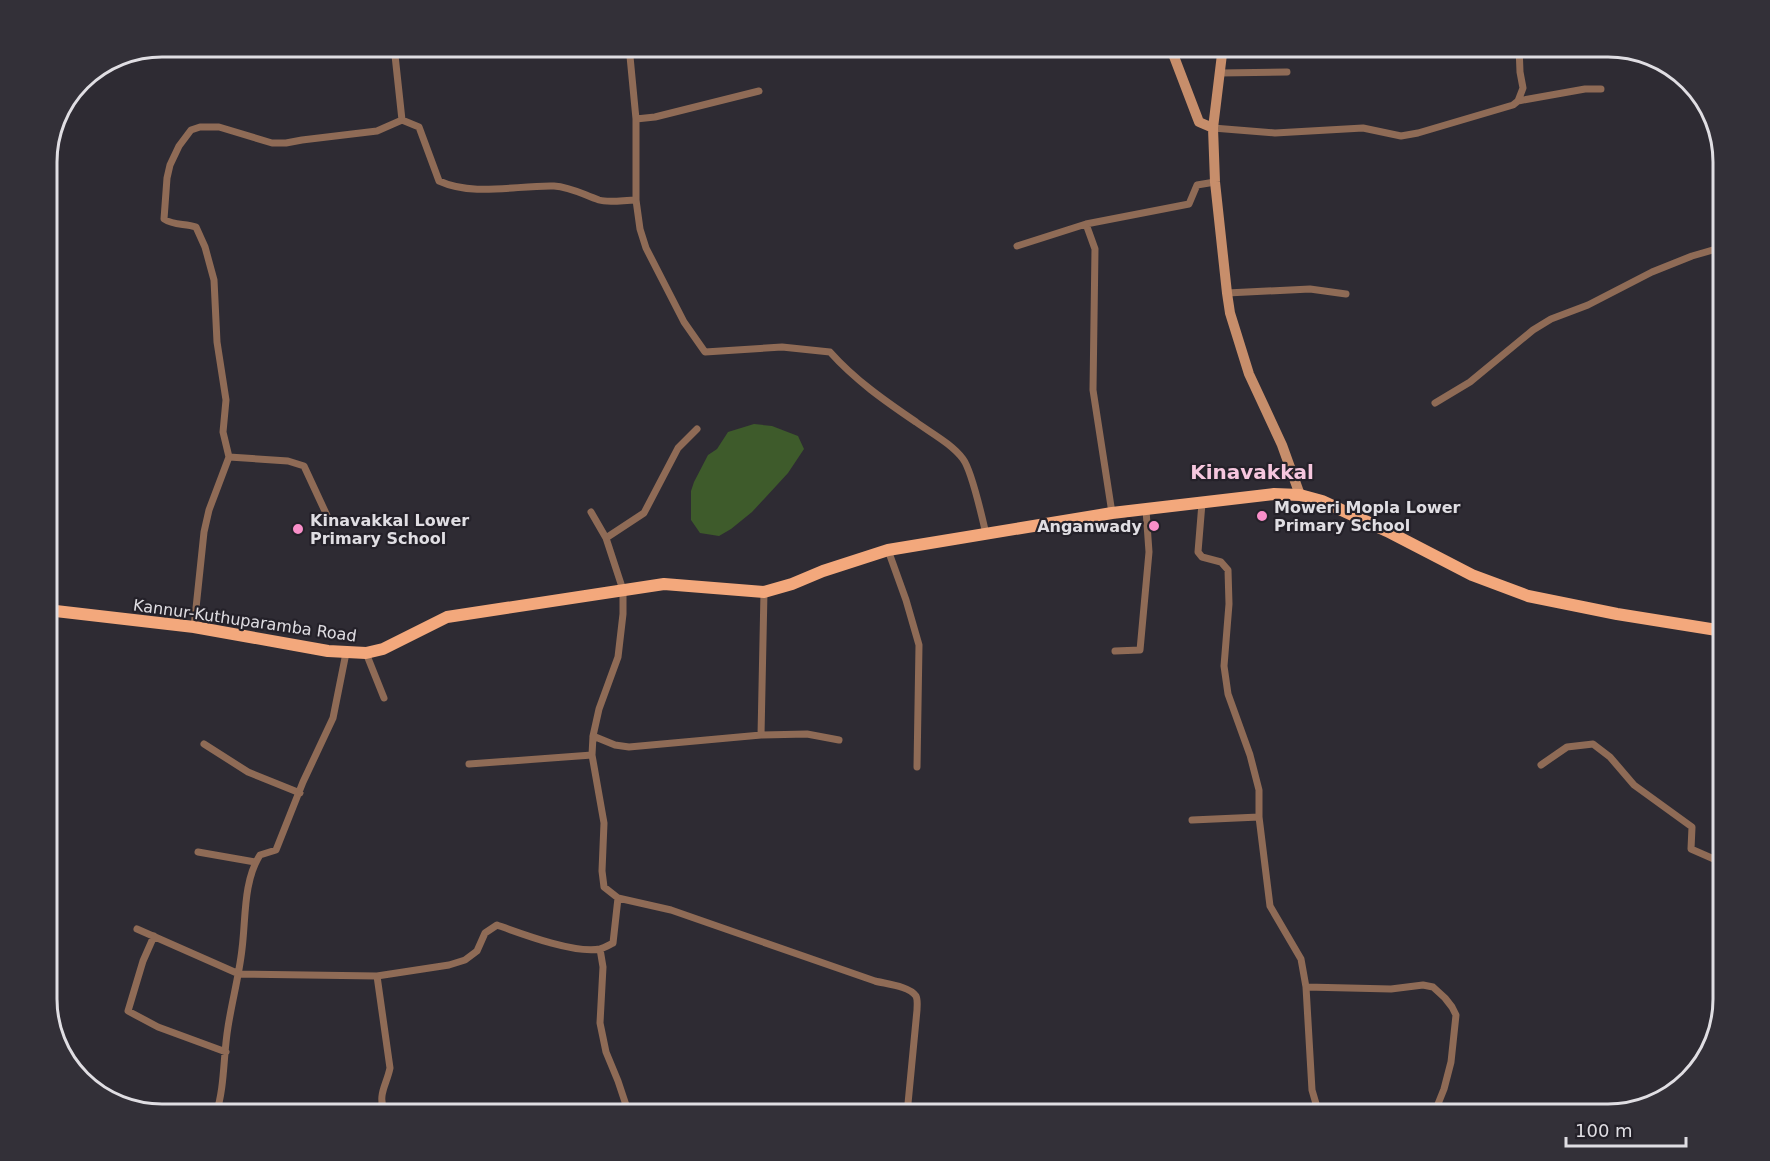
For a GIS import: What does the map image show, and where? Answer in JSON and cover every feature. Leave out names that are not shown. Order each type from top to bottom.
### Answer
[{"type":"main road","points":[[1174,57],[1199,122],[1213,128]]},
{"type":"main road","points":[[1222,57],[1213,128],[1215,182],[1230,313],[1249,374],[1282,445],[1300,495]]},
{"type":"main road","name":"Kannur-Kuthuparamba Road","points":[[57,611],[194,627],[345,653],[366,653],[383,649],[447,617],[664,584],[764,592],[888,550],[1112,513],[1274,494],[1300,495],[1322,501],[1387,531],[1472,575],[1528,596],[1598,611],[1713,629]]},
{"type":"street","points":[[395,57],[402,120]]},
{"type":"street","points":[[630,57],[636,120],[636,200],[640,229],[646,248],[684,322],[705,352],[782,347],[830,352],[842,366],[875,394],[941,440],[964,460],[986,534]]},
{"type":"street","points":[[1213,128],[1275,133],[1362,128],[1401,136],[1418,133],[1513,105],[1523,88],[1519,57]]},
{"type":"street","points":[[1220,72],[1287,72]]},
{"type":"street","points":[[1518,100],[1585,89],[1601,89]]},
{"type":"street","points":[[636,120],[759,91]]},
{"type":"street","points":[[194,627],[204,532],[209,510],[229,457],[223,432],[226,400],[217,342],[214,280],[205,246],[196,227],[188,224],[171,224],[164,219],[170,165],[179,146],[191,130],[200,127],[219,127],[272,143],[286,144],[377,131],[402,120],[419,127],[439,181],[453,188],[557,186],[601,201],[636,200]]},
{"type":"street","points":[[1017,246],[1086,224],[1194,202],[1197,185],[1215,182]]},
{"type":"street","points":[[1086,224],[1095,249],[1093,390],[1112,513]]},
{"type":"street","points":[[1435,403],[1470,382],[1533,330],[1551,319],[1588,305],[1652,273],[1692,256],[1713,250]]},
{"type":"street","points":[[1227,293],[1311,289],[1346,294]]},
{"type":"street","points":[[606,538],[644,513],[678,448],[697,429]]},
{"type":"street","points":[[229,457],[288,461],[304,466],[330,522]]},
{"type":"street","points":[[1202,504],[1198,552],[1202,557],[1221,562],[1228,570],[1229,604],[1224,666],[1228,694],[1250,755],[1259,790],[1259,817],[1270,906],[1301,959],[1306,987],[1312,1090],[1316,1104]]},
{"type":"street","points":[[1115,651],[1140,650],[1149,552],[1146,510]]},
{"type":"street","points":[[591,512],[606,538],[623,590],[618,657],[599,709],[593,736],[592,755],[604,823],[602,871],[604,887],[618,898],[671,910],[913,993],[917,999],[918,1010],[908,1104]]},
{"type":"street","points":[[888,550],[919,645],[918,767]]},
{"type":"street","points":[[761,735],[764,592]]},
{"type":"street","points":[[220,1104],[228,1028],[239,974],[249,878],[260,855],[276,850],[333,718],[345,653]]},
{"type":"street","points":[[366,653],[384,698]]},
{"type":"street","points":[[593,736],[615,745],[629,747],[761,735],[807,734],[839,740]]},
{"type":"street","points":[[204,744],[248,772],[300,793]]},
{"type":"street","points":[[1541,765],[1567,747],[1593,744],[1610,757],[1634,785],[1692,827],[1691,849],[1713,858]]},
{"type":"street","points":[[469,764],[592,755]]},
{"type":"street","points":[[1192,820],[1259,817]]},
{"type":"street","points":[[198,852],[255,862]]},
{"type":"street","points":[[137,929],[239,974],[377,976],[449,965],[465,960],[477,951],[485,933],[497,925],[578,949],[600,949],[614,943],[618,898]]},
{"type":"street","points":[[154,936],[143,961],[128,1011],[158,1027],[226,1052]]},
{"type":"street","points":[[600,949],[603,967],[600,1023],[606,1052],[626,1104]]},
{"type":"street","points":[[377,976],[390,1068],[381,1094],[381,1104]]},
{"type":"street","points":[[1306,987],[1391,988],[1423,985],[1433,987],[1445,998],[1456,1015],[1449,1071],[1438,1104]]},
{"type":"green space","points":[[754,424],[772,426],[798,436],[804,449],[788,473],[752,512],[731,529],[719,536],[700,533],[691,520],[691,491],[694,482],[708,455],[717,449],[728,432]]},
{"type":"place","name":"Moweri Mopla Lower Primary School","points":[[1262,516]]},
{"type":"place","name":"Anganwady","points":[[1154,526]]},
{"type":"place","name":"Kinavakkal Lower Primary School","points":[[298,529]]},
{"type":"district","name":"Kinavakkal","points":[[1252,472]]}]
